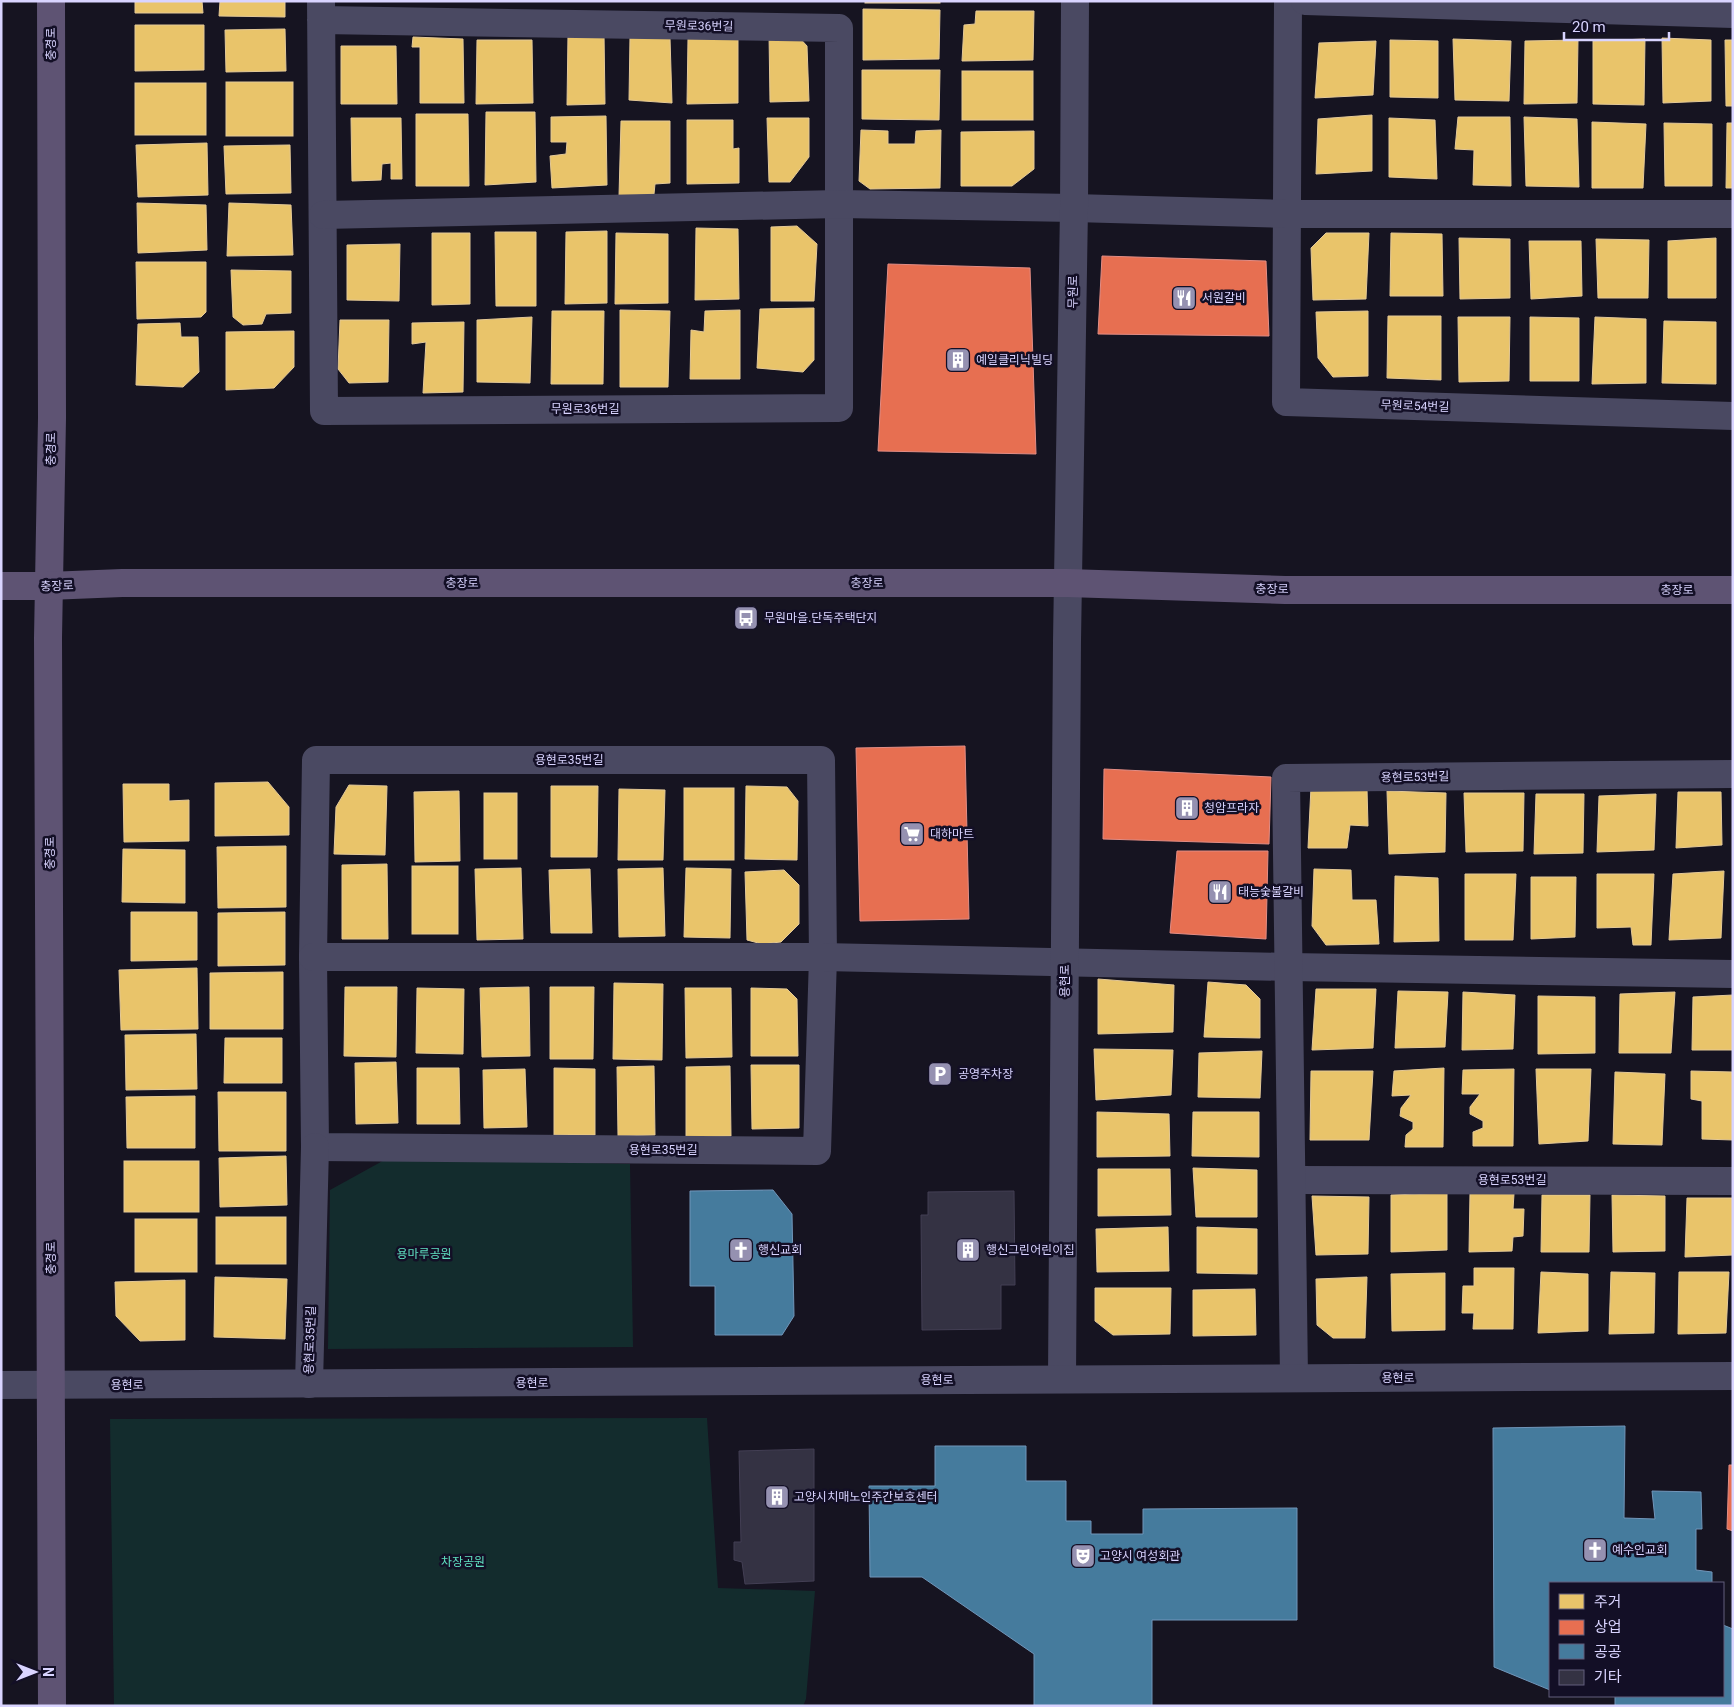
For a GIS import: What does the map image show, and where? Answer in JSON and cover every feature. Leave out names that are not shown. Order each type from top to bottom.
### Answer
[{"type":"main road","name":"충경로","points":[[51,1],[52,418],[48,586],[52,1706]]},
{"type":"main road","name":"충장로","points":[[1,586],[122,583],[1068,583],[1285,590],[1733,590]]},
{"type":"street","name":"무원로","points":[[1068,583],[1075,1]]},
{"type":"street","name":"무원로54번길","points":[[1288,1],[1286,402],[1733,416]]},
{"type":"street","points":[[1305,1],[1733,14]]},
{"type":"street","name":"무원로36번길","points":[[321,11],[839,28],[839,204],[839,408],[324,411],[321,11]]},
{"type":"street","points":[[323,214],[839,204],[1287,214],[1733,214]]},
{"type":"street","name":"용현로","points":[[1062,1380],[1068,583]]},
{"type":"street","name":"용현로35번길","points":[[309,1384],[315,1147],[313,957],[316,760],[821,760],[822,957],[817,1151],[315,1147]]},
{"type":"street","name":"용현로53번길","points":[[1294,1378],[1286,778],[1733,774]]},
{"type":"street","points":[[313,957],[822,957],[1733,974]]},
{"type":"street","name":"용현로53번길","points":[[1292,1180],[1733,1181]]},
{"type":"street","name":"용현로","points":[[1,1386],[1733,1376]]},
{"type":"green space","name":"용마루공원","points":[[388,1158],[630,1164],[633,1347],[328,1349],[330,1190]]},
{"type":"green space","name":"차장공원","points":[[707,1418],[718,1588],[815,1591],[806,1699],[803,1706],[114,1706],[110,1419]]},
{"type":"building: 주거","points":[[135,1],[202,1],[203,13],[135,13]]},
{"type":"building: 주거","points":[[220,1],[285,1],[285,17],[219,16]]},
{"type":"building: 주거","points":[[865,1],[940,1],[940,3],[865,3]]},
{"type":"building: 주거","points":[[863,9],[940,10],[939,59],[863,60]]},
{"type":"building: 주거","points":[[976,11],[1034,11],[1033,60],[962,61],[964,25],[975,24]]},
{"type":"building: 주거","points":[[135,25],[204,25],[204,70],[135,71]]},
{"type":"building: 주거","points":[[285,29],[286,71],[226,72],[225,30]]},
{"type":"building: 주거","points":[[568,34],[604,34],[605,104],[567,105]]},
{"type":"building: 주거","points":[[769,34],[796,34],[807,46],[809,101],[770,102]]},
{"type":"building: 주거","points":[[413,37],[463,39],[464,103],[420,103],[420,47],[412,47]]},
{"type":"building: 주거","points":[[630,37],[670,38],[672,103],[629,100]]},
{"type":"building: 주거","points":[[688,38],[738,38],[738,103],[687,104]]},
{"type":"building: 주거","points":[[1662,38],[1711,40],[1711,101],[1663,103]]},
{"type":"building: 주거","points":[[1453,39],[1511,41],[1509,101],[1455,100]]},
{"type":"building: 주거","points":[[1645,39],[1644,105],[1593,104],[1593,41]]},
{"type":"building: 주거","points":[[477,40],[532,40],[533,103],[476,104]]},
{"type":"building: 주거","points":[[1390,40],[1438,41],[1438,98],[1390,97]]},
{"type":"building: 주거","points":[[1578,40],[1577,103],[1524,104],[1525,41]]},
{"type":"building: 주거","points":[[1725,40],[1733,40],[1733,106],[1726,106]]},
{"type":"building: 주거","points":[[1376,41],[1373,95],[1315,98],[1319,43]]},
{"type":"building: 주거","points":[[341,46],[396,46],[397,104],[341,104]]},
{"type":"building: 주거","points":[[862,70],[940,70],[939,120],[862,119]]},
{"type":"building: 주거","points":[[962,71],[1033,71],[1033,120],[962,120]]},
{"type":"building: 주거","points":[[226,82],[293,82],[293,136],[226,136]]},
{"type":"building: 주거","points":[[135,83],[206,83],[206,135],[135,135]]},
{"type":"building: 주거","points":[[486,112],[535,112],[536,182],[485,185]]},
{"type":"building: 주거","points":[[416,114],[468,114],[469,186],[416,186]]},
{"type":"building: 주거","points":[[1372,115],[1372,171],[1316,174],[1318,119]]},
{"type":"building: 주거","points":[[606,116],[607,185],[552,188],[550,156],[566,154],[567,142],[551,142],[551,117]]},
{"type":"building: 주거","points":[[1458,117],[1510,117],[1511,186],[1473,185],[1474,150],[1455,149]]},
{"type":"building: 주거","points":[[1524,117],[1577,119],[1579,187],[1526,186]]},
{"type":"building: 주거","points":[[351,118],[401,118],[402,179],[391,179],[391,163],[382,164],[381,180],[352,181]]},
{"type":"building: 주거","points":[[767,118],[809,118],[809,157],[790,182],[769,182]]},
{"type":"building: 주거","points":[[1389,118],[1435,120],[1437,179],[1389,177]]},
{"type":"building: 주거","points":[[687,120],[733,120],[733,149],[739,148],[739,183],[687,184]]},
{"type":"building: 주거","points":[[621,121],[670,121],[670,183],[655,184],[654,194],[619,196]]},
{"type":"building: 주거","points":[[1592,122],[1646,124],[1643,188],[1592,188]]},
{"type":"building: 주거","points":[[1664,123],[1712,124],[1712,186],[1665,186]]},
{"type":"building: 주거","points":[[1727,123],[1733,123],[1733,188],[1726,188]]},
{"type":"building: 주거","points":[[861,130],[888,131],[888,144],[915,144],[916,131],[941,130],[940,188],[870,189],[859,181]]},
{"type":"building: 주거","points":[[1034,131],[1034,169],[1012,186],[961,186],[961,132]]},
{"type":"building: 주거","points":[[207,143],[208,195],[138,197],[136,145]]},
{"type":"building: 주거","points":[[290,145],[291,193],[226,194],[224,146]]},
{"type":"building: 주거","points":[[137,203],[206,205],[207,250],[138,253]]},
{"type":"building: 주거","points":[[229,203],[291,205],[293,255],[227,256]]},
{"type":"building: 주거","points":[[797,226],[817,244],[814,301],[771,301],[771,227]]},
{"type":"building: 주거","points":[[696,228],[738,229],[739,299],[695,300]]},
{"type":"building: 주거","points":[[607,231],[607,303],[565,304],[566,232]]},
{"type":"building: 주거","points":[[495,232],[536,232],[536,306],[496,306]]},
{"type":"building: 주거","points":[[432,233],[470,233],[470,304],[432,305]]},
{"type":"building: 주거","points":[[616,233],[668,234],[668,303],[615,304]]},
{"type":"building: 주거","points":[[1326,233],[1369,233],[1366,299],[1313,300],[1311,248]]},
{"type":"building: 주거","points":[[1391,233],[1442,234],[1443,296],[1390,296]]},
{"type":"building: 주거","points":[[1459,238],[1510,239],[1510,298],[1460,299]]},
{"type":"building: 주거","points":[[1716,238],[1716,298],[1668,298],[1668,241]]},
{"type":"building: 주거","points":[[1596,239],[1649,240],[1648,298],[1598,298]]},
{"type":"building: 주거","points":[[1529,241],[1581,241],[1582,296],[1531,299]]},
{"type":"building: 주거","points":[[400,244],[399,301],[347,300],[347,245]]},
{"type":"building: 주거","points":[[136,262],[206,262],[206,312],[201,317],[137,319]]},
{"type":"building: 주거","points":[[231,270],[291,271],[291,313],[266,314],[262,324],[243,325],[233,317]]},
{"type":"building: 주거","points":[[814,308],[814,360],[803,372],[757,368],[760,309]]},
{"type":"building: 주거","points":[[620,310],[670,311],[668,387],[620,387]]},
{"type":"building: 주거","points":[[740,310],[740,379],[690,379],[691,330],[704,332],[705,311]]},
{"type":"building: 주거","points":[[552,311],[604,311],[603,384],[551,384]]},
{"type":"building: 주거","points":[[1368,311],[1368,376],[1333,377],[1318,358],[1316,312]]},
{"type":"building: 주거","points":[[1388,316],[1441,316],[1441,380],[1387,378]]},
{"type":"building: 주거","points":[[532,317],[530,383],[477,382],[477,320]]},
{"type":"building: 주거","points":[[1458,317],[1510,317],[1509,381],[1459,382]]},
{"type":"building: 주거","points":[[1530,317],[1579,318],[1579,381],[1530,381]]},
{"type":"building: 주거","points":[[1595,317],[1646,319],[1646,383],[1592,384]]},
{"type":"building: 주거","points":[[340,320],[389,320],[388,382],[349,383],[338,369]]},
{"type":"building: 주거","points":[[1664,321],[1716,322],[1716,384],[1662,383]]},
{"type":"building: 주거","points":[[464,322],[463,392],[423,393],[426,342],[412,344],[412,323]]},
{"type":"building: 주거","points":[[180,323],[181,337],[198,337],[199,372],[183,387],[136,385],[138,324]]},
{"type":"building: 주거","points":[[294,331],[294,367],[274,388],[226,390],[226,332]]},
{"type":"building: 주거","points":[[268,782],[289,807],[289,835],[215,836],[215,783]]},
{"type":"building: 주거","points":[[123,784],[169,784],[169,801],[189,800],[189,841],[124,842]]},
{"type":"building: 주거","points":[[349,785],[387,786],[385,855],[334,854],[336,807]]},
{"type":"building: 주거","points":[[551,786],[598,786],[597,857],[551,857]]},
{"type":"building: 주거","points":[[746,786],[787,787],[798,801],[797,860],[745,859]]},
{"type":"building: 주거","points":[[1311,787],[1367,789],[1368,826],[1350,825],[1347,848],[1308,848]]},
{"type":"building: 주거","points":[[684,788],[734,788],[734,860],[684,860]]},
{"type":"building: 주거","points":[[619,789],[665,790],[663,860],[618,860]]},
{"type":"building: 주거","points":[[459,791],[460,861],[415,862],[414,792]]},
{"type":"building: 주거","points":[[1387,791],[1446,793],[1445,852],[1389,854]]},
{"type":"building: 주거","points":[[1678,792],[1721,792],[1722,845],[1676,848]]},
{"type":"building: 주거","points":[[484,793],[517,793],[517,859],[484,859]]},
{"type":"building: 주거","points":[[1464,793],[1524,793],[1523,851],[1466,852]]},
{"type":"building: 주거","points":[[1536,794],[1584,794],[1583,853],[1534,854]]},
{"type":"building: 주거","points":[[1656,794],[1654,850],[1597,852],[1599,796]]},
{"type":"building: 주거","points":[[286,846],[286,907],[218,908],[217,847]]},
{"type":"building: 주거","points":[[123,849],[185,850],[185,903],[122,902]]},
{"type":"building: 주거","points":[[387,864],[388,939],[342,939],[342,865]]},
{"type":"building: 주거","points":[[412,866],[458,866],[458,934],[412,934]]},
{"type":"building: 주거","points":[[521,868],[523,939],[477,940],[475,869]]},
{"type":"building: 주거","points":[[663,868],[665,936],[619,937],[618,869]]},
{"type":"building: 주거","points":[[686,868],[731,869],[730,938],[684,937]]},
{"type":"building: 주거","points":[[590,869],[592,933],[551,933],[549,870]]},
{"type":"building: 주거","points":[[1314,869],[1351,870],[1352,900],[1376,900],[1379,944],[1326,945],[1312,926]]},
{"type":"building: 주거","points":[[784,870],[799,885],[799,924],[781,942],[762,944],[747,940],[745,872]]},
{"type":"building: 주거","points":[[1724,871],[1721,938],[1669,940],[1673,874]]},
{"type":"building: 주거","points":[[1465,874],[1516,874],[1513,940],[1465,940]]},
{"type":"building: 주거","points":[[1597,874],[1654,874],[1651,945],[1633,945],[1631,927],[1597,928]]},
{"type":"building: 주거","points":[[1395,876],[1438,878],[1439,941],[1394,942]]},
{"type":"building: 주거","points":[[1531,877],[1576,877],[1575,937],[1531,939]]},
{"type":"building: 주거","points":[[131,912],[197,912],[197,960],[131,961]]},
{"type":"building: 주거","points":[[285,912],[285,965],[218,966],[218,913]]},
{"type":"building: 주거","points":[[197,968],[198,1029],[121,1030],[119,970]]},
{"type":"building: 주거","points":[[283,972],[283,1029],[210,1029],[210,973]]},
{"type":"building: 주거","points":[[1098,979],[1174,985],[1173,1032],[1098,1034]]},
{"type":"building: 주거","points":[[1208,982],[1246,985],[1260,999],[1260,1038],[1204,1037]]},
{"type":"building: 주거","points":[[614,983],[663,984],[662,1060],[613,1059]]},
{"type":"building: 주거","points":[[345,987],[397,987],[396,1057],[344,1056]]},
{"type":"building: 주거","points":[[529,987],[530,1056],[482,1057],[480,988]]},
{"type":"building: 주거","points":[[550,987],[594,987],[593,1059],[550,1059]]},
{"type":"building: 주거","points":[[417,988],[464,989],[463,1054],[416,1053]]},
{"type":"building: 주거","points":[[685,988],[731,988],[732,1057],[686,1058]]},
{"type":"building: 주거","points":[[751,988],[787,989],[797,999],[798,1056],[751,1056]]},
{"type":"building: 주거","points":[[1316,989],[1376,989],[1373,1048],[1312,1050]]},
{"type":"building: 주거","points":[[1398,991],[1448,992],[1445,1047],[1395,1048]]},
{"type":"building: 주거","points":[[1463,992],[1515,995],[1513,1049],[1462,1050]]},
{"type":"building: 주거","points":[[1675,992],[1671,1053],[1619,1053],[1620,994]]},
{"type":"building: 주거","points":[[1733,995],[1733,1050],[1692,1050],[1693,997]]},
{"type":"building: 주거","points":[[1538,996],[1595,997],[1595,1053],[1538,1054]]},
{"type":"building: 주거","points":[[196,1034],[197,1089],[126,1090],[125,1035]]},
{"type":"building: 주거","points":[[225,1038],[282,1038],[282,1083],[224,1083]]},
{"type":"building: 주거","points":[[1094,1049],[1173,1050],[1171,1095],[1096,1100]]},
{"type":"building: 주거","points":[[1262,1051],[1260,1098],[1198,1097],[1199,1053]]},
{"type":"building: 주거","points":[[396,1062],[398,1123],[356,1124],[355,1063]]},
{"type":"building: 주거","points":[[751,1065],[799,1065],[799,1128],[752,1129]]},
{"type":"building: 주거","points":[[654,1066],[655,1135],[618,1136],[617,1067]]},
{"type":"building: 주거","points":[[730,1066],[731,1136],[686,1137],[686,1067]]},
{"type":"building: 주거","points":[[417,1068],[459,1068],[460,1124],[417,1124]]},
{"type":"building: 주거","points":[[554,1068],[595,1069],[595,1135],[554,1135]]},
{"type":"building: 주거","points":[[1444,1068],[1443,1147],[1405,1147],[1406,1135],[1413,1129],[1413,1122],[1400,1116],[1401,1108],[1411,1095],[1392,1096],[1394,1071]]},
{"type":"building: 주거","points":[[525,1069],[527,1127],[484,1128],[483,1070]]},
{"type":"building: 주거","points":[[1514,1069],[1513,1146],[1473,1146],[1473,1132],[1483,1128],[1483,1121],[1470,1114],[1470,1107],[1480,1094],[1462,1094],[1463,1070]]},
{"type":"building: 주거","points":[[1536,1069],[1591,1069],[1588,1141],[1539,1144]]},
{"type":"building: 주거","points":[[1311,1071],[1373,1071],[1369,1140],[1310,1140]]},
{"type":"building: 주거","points":[[1691,1071],[1733,1072],[1733,1140],[1702,1139],[1702,1101],[1691,1099]]},
{"type":"building: 주거","points":[[1615,1072],[1665,1074],[1662,1145],[1613,1144]]},
{"type":"building: 주거","points":[[218,1092],[286,1092],[286,1151],[219,1151]]},
{"type":"building: 주거","points":[[195,1096],[195,1148],[127,1148],[126,1097]]},
{"type":"building: 주거","points":[[1097,1112],[1169,1114],[1170,1156],[1097,1157]]},
{"type":"building: 주거","points":[[1193,1112],[1259,1112],[1259,1157],[1192,1156]]},
{"type":"building: 주거","points":[[286,1156],[287,1205],[220,1207],[219,1158]]},
{"type":"building: 주거","points":[[124,1161],[199,1161],[199,1212],[124,1212]]},
{"type":"building: 주거","points":[[1193,1168],[1257,1170],[1257,1217],[1196,1217]]},
{"type":"building: 주거","points":[[1098,1169],[1170,1169],[1171,1215],[1098,1216]]},
{"type":"building: 주거","points":[[1447,1193],[1447,1250],[1391,1252],[1391,1195]]},
{"type":"building: 주거","points":[[1470,1193],[1514,1194],[1513,1209],[1524,1209],[1523,1236],[1513,1237],[1512,1251],[1469,1252]]},
{"type":"building: 주거","points":[[1542,1195],[1590,1195],[1589,1252],[1541,1252]]},
{"type":"building: 주거","points":[[1612,1195],[1665,1196],[1665,1251],[1613,1252]]},
{"type":"building: 주거","points":[[1312,1196],[1369,1197],[1368,1254],[1316,1255]]},
{"type":"building: 주거","points":[[1687,1198],[1733,1198],[1733,1255],[1685,1257]]},
{"type":"building: 주거","points":[[216,1217],[286,1217],[286,1264],[216,1264]]},
{"type":"building: 주거","points":[[135,1219],[197,1219],[197,1272],[135,1272]]},
{"type":"building: 주거","points":[[1168,1227],[1169,1271],[1097,1272],[1096,1229]]},
{"type":"building: 주거","points":[[1197,1227],[1257,1229],[1257,1274],[1197,1273]]},
{"type":"building: 주거","points":[[1474,1268],[1514,1268],[1513,1329],[1473,1329],[1474,1313],[1462,1313],[1463,1286],[1474,1286]]},
{"type":"building: 주거","points":[[1541,1272],[1588,1274],[1588,1331],[1538,1333]]},
{"type":"building: 주거","points":[[1611,1272],[1655,1273],[1654,1333],[1609,1334]]},
{"type":"building: 주거","points":[[1679,1272],[1729,1272],[1726,1333],[1678,1334]]},
{"type":"building: 주거","points":[[1445,1273],[1445,1330],[1392,1331],[1391,1274]]},
{"type":"building: 주거","points":[[215,1277],[287,1279],[285,1339],[214,1337]]},
{"type":"building: 주거","points":[[1367,1277],[1365,1338],[1333,1338],[1317,1325],[1316,1279]]},
{"type":"building: 주거","points":[[185,1280],[185,1340],[140,1341],[116,1316],[115,1282]]},
{"type":"building: 주거","points":[[1095,1288],[1171,1288],[1170,1334],[1113,1335],[1095,1321]]},
{"type":"building: 주거","points":[[1255,1289],[1256,1335],[1193,1336],[1193,1290]]},
{"type":"building: 상업","name":"서원갈비","points":[[1102,256],[1266,261],[1269,336],[1098,334]]},
{"type":"building: 상업","name":"예일클리닉빌딩","points":[[888,264],[1030,268],[1036,454],[878,451]]},
{"type":"building: 상업","name":"대하마트","points":[[965,746],[969,919],[860,921],[856,748]]},
{"type":"building: 상업","name":"청암프라자","points":[[1104,769],[1271,777],[1269,844],[1103,839]]},
{"type":"building: 상업","name":"태능숯불갈비","points":[[1177,851],[1268,851],[1266,939],[1170,933]]},
{"type":"building: 상업","points":[[1729,1465],[1733,1465],[1733,1531],[1727,1529]]},
{"type":"building: 공공","name":"행신교회","points":[[773,1190],[792,1214],[794,1316],[782,1335],[715,1335],[715,1286],[690,1286],[690,1191]]},
{"type":"building: 공공","name":"예수인교회","points":[[1625,1426],[1624,1518],[1655,1519],[1652,1491],[1701,1492],[1702,1529],[1696,1529],[1696,1570],[1712,1572],[1712,1582],[1549,1582],[1549,1690],[1494,1667],[1493,1428]]},
{"type":"building: 공공","name":"고양시 여성회관","points":[[935,1446],[1026,1446],[1026,1481],[1066,1481],[1066,1521],[1091,1521],[1091,1534],[1143,1534],[1143,1509],[1297,1508],[1297,1620],[1152,1620],[1152,1706],[1034,1706],[1034,1654],[922,1577],[870,1577],[869,1486],[935,1486]]},
{"type":"building: 공공","points":[[1724,1625],[1733,1629],[1733,1706],[1615,1706],[1615,1697],[1724,1697]]},
{"type":"building: 기타","name":"행신그린어린이집","points":[[1014,1191],[1015,1285],[1001,1285],[1001,1329],[922,1330],[921,1215],[928,1215],[928,1192]]},
{"type":"building: 기타","name":"고양시치매노인주간보호센터","points":[[814,1449],[814,1581],[745,1584],[742,1562],[734,1560],[734,1542],[741,1542],[739,1451]]},
{"type":"place","name":"서원갈비","points":[[1184,298]]},
{"type":"place","name":"예일클리닉빌딩","points":[[958,360]]},
{"type":"place","name":"무원마을.단독주택단지","points":[[746,618]]},
{"type":"place","name":"청암프라자","points":[[1187,808]]},
{"type":"place","name":"대하마트","points":[[912,834]]},
{"type":"place","name":"태능숯불갈비","points":[[1220,892]]},
{"type":"place","name":"공영주차장","points":[[940,1074]]},
{"type":"place","name":"행신교회","points":[[741,1250]]},
{"type":"place","name":"행신그린어린이집","points":[[968,1250]]},
{"type":"place","name":"고양시치매노인주간보호센터","points":[[777,1497]]},
{"type":"place","name":"예수인교회","points":[[1595,1550]]},
{"type":"place","name":"고양시 여성회관","points":[[1083,1556]]}]
